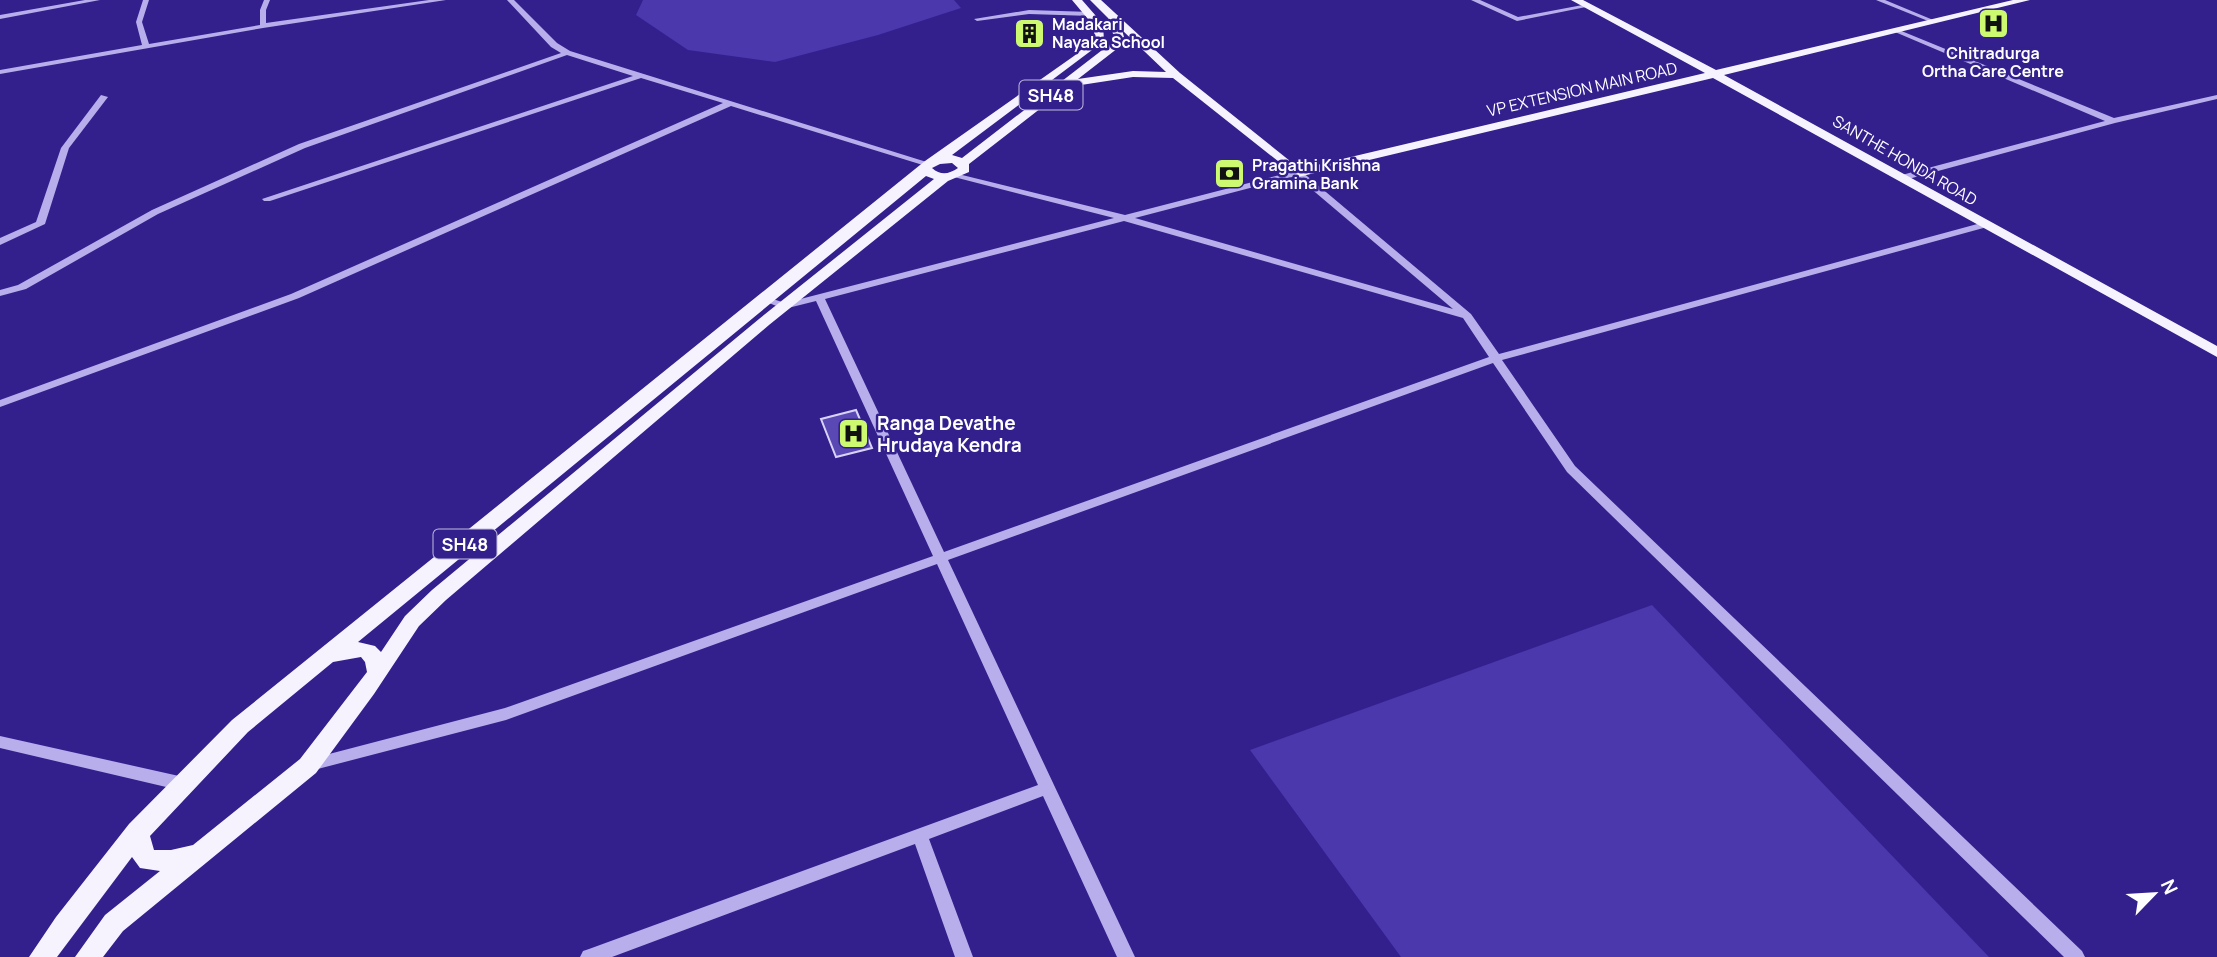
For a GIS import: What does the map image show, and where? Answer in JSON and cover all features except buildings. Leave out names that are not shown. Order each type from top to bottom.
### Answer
[{"type":"main road","points":[[1077,0],[1094,19],[1110,16]]},
{"type":"main road","points":[[1096,0],[1176,75],[1298,173]]},
{"type":"main road","name":"VP EXTENSION MAIN ROAD","points":[[1298,173],[2025,0]]},
{"type":"main road","name":"SANTHE HONDA ROAD","points":[[1582,3],[1717,74],[1984,225],[2217,352]]},
{"type":"main road","name":"SH48","points":[[42,957],[82,899],[137,831],[179,783],[240,726],[764,299],[943,168],[1065,85],[1114,46],[1119,37],[1118,28],[1110,16]]},
{"type":"main road","name":"SH48","points":[[88,957],[114,923],[308,766],[337,730],[412,621],[439,595],[784,306],[943,168],[1091,48],[1100,39],[1094,19]]},
{"type":"main road","points":[[1065,85],[1125,75],[1176,75]]},
{"type":"main road","name":"SH48","points":[[324,657],[353,651],[372,652],[377,658],[377,673]]},
{"type":"main road","name":"SH48","points":[[137,831],[141,851],[148,860],[171,862],[209,848]]},
{"type":"street","points":[[0,17],[97,0]]},
{"type":"street","points":[[146,0],[139,22],[146,47]]},
{"type":"street","points":[[262,26],[267,0]]},
{"type":"street","points":[[0,72],[262,26],[443,0]]},
{"type":"street","points":[[510,0],[554,45],[567,53],[943,168],[1467,316]]},
{"type":"street","points":[[1474,0],[1517,19],[1582,3]]},
{"type":"street","points":[[1880,0],[1935,22]]},
{"type":"street","points":[[976,19],[1029,12],[1094,19]]},
{"type":"street","points":[[1897,31],[2113,121]]},
{"type":"street","points":[[0,293],[22,286],[155,212],[302,146],[567,53]]},
{"type":"street","points":[[267,200],[640,75]]},
{"type":"street","points":[[0,242],[40,224],[65,148],[104,97]]},
{"type":"street","points":[[1901,178],[2113,121],[2217,97]]},
{"type":"street","points":[[0,404],[295,296],[731,103]]},
{"type":"street","points":[[764,299],[784,306],[1298,173],[1467,316],[1571,469],[2076,957]]},
{"type":"street","points":[[308,766],[506,714],[1494,359],[1984,225]]},
{"type":"street","points":[[819,297],[1126,957]]},
{"type":"street","points":[[0,742],[179,783]]},
{"type":"street","points":[[920,836],[964,957]]},
{"type":"lane","points":[[589,957],[630,950],[1047,788]]},
{"type":"shaded area","points":[[643,0],[954,0],[961,8],[878,35],[775,62],[688,50],[636,15]]},
{"type":"shaded area","points":[[1652,605],[1989,957],[1401,957],[1250,750]]},
{"type":"place","name":"Chitradurga Ortha Care Centre","points":[[1993,24]]},
{"type":"place","name":"Madakari Nayaka School","points":[[1029,33]]},
{"type":"place","name":"Pragathi Krishna Gramina Bank","points":[[1229,174]]},
{"type":"place","name":"Ranga Devathe Hrudaya Kendra","points":[[854,434]]}]
